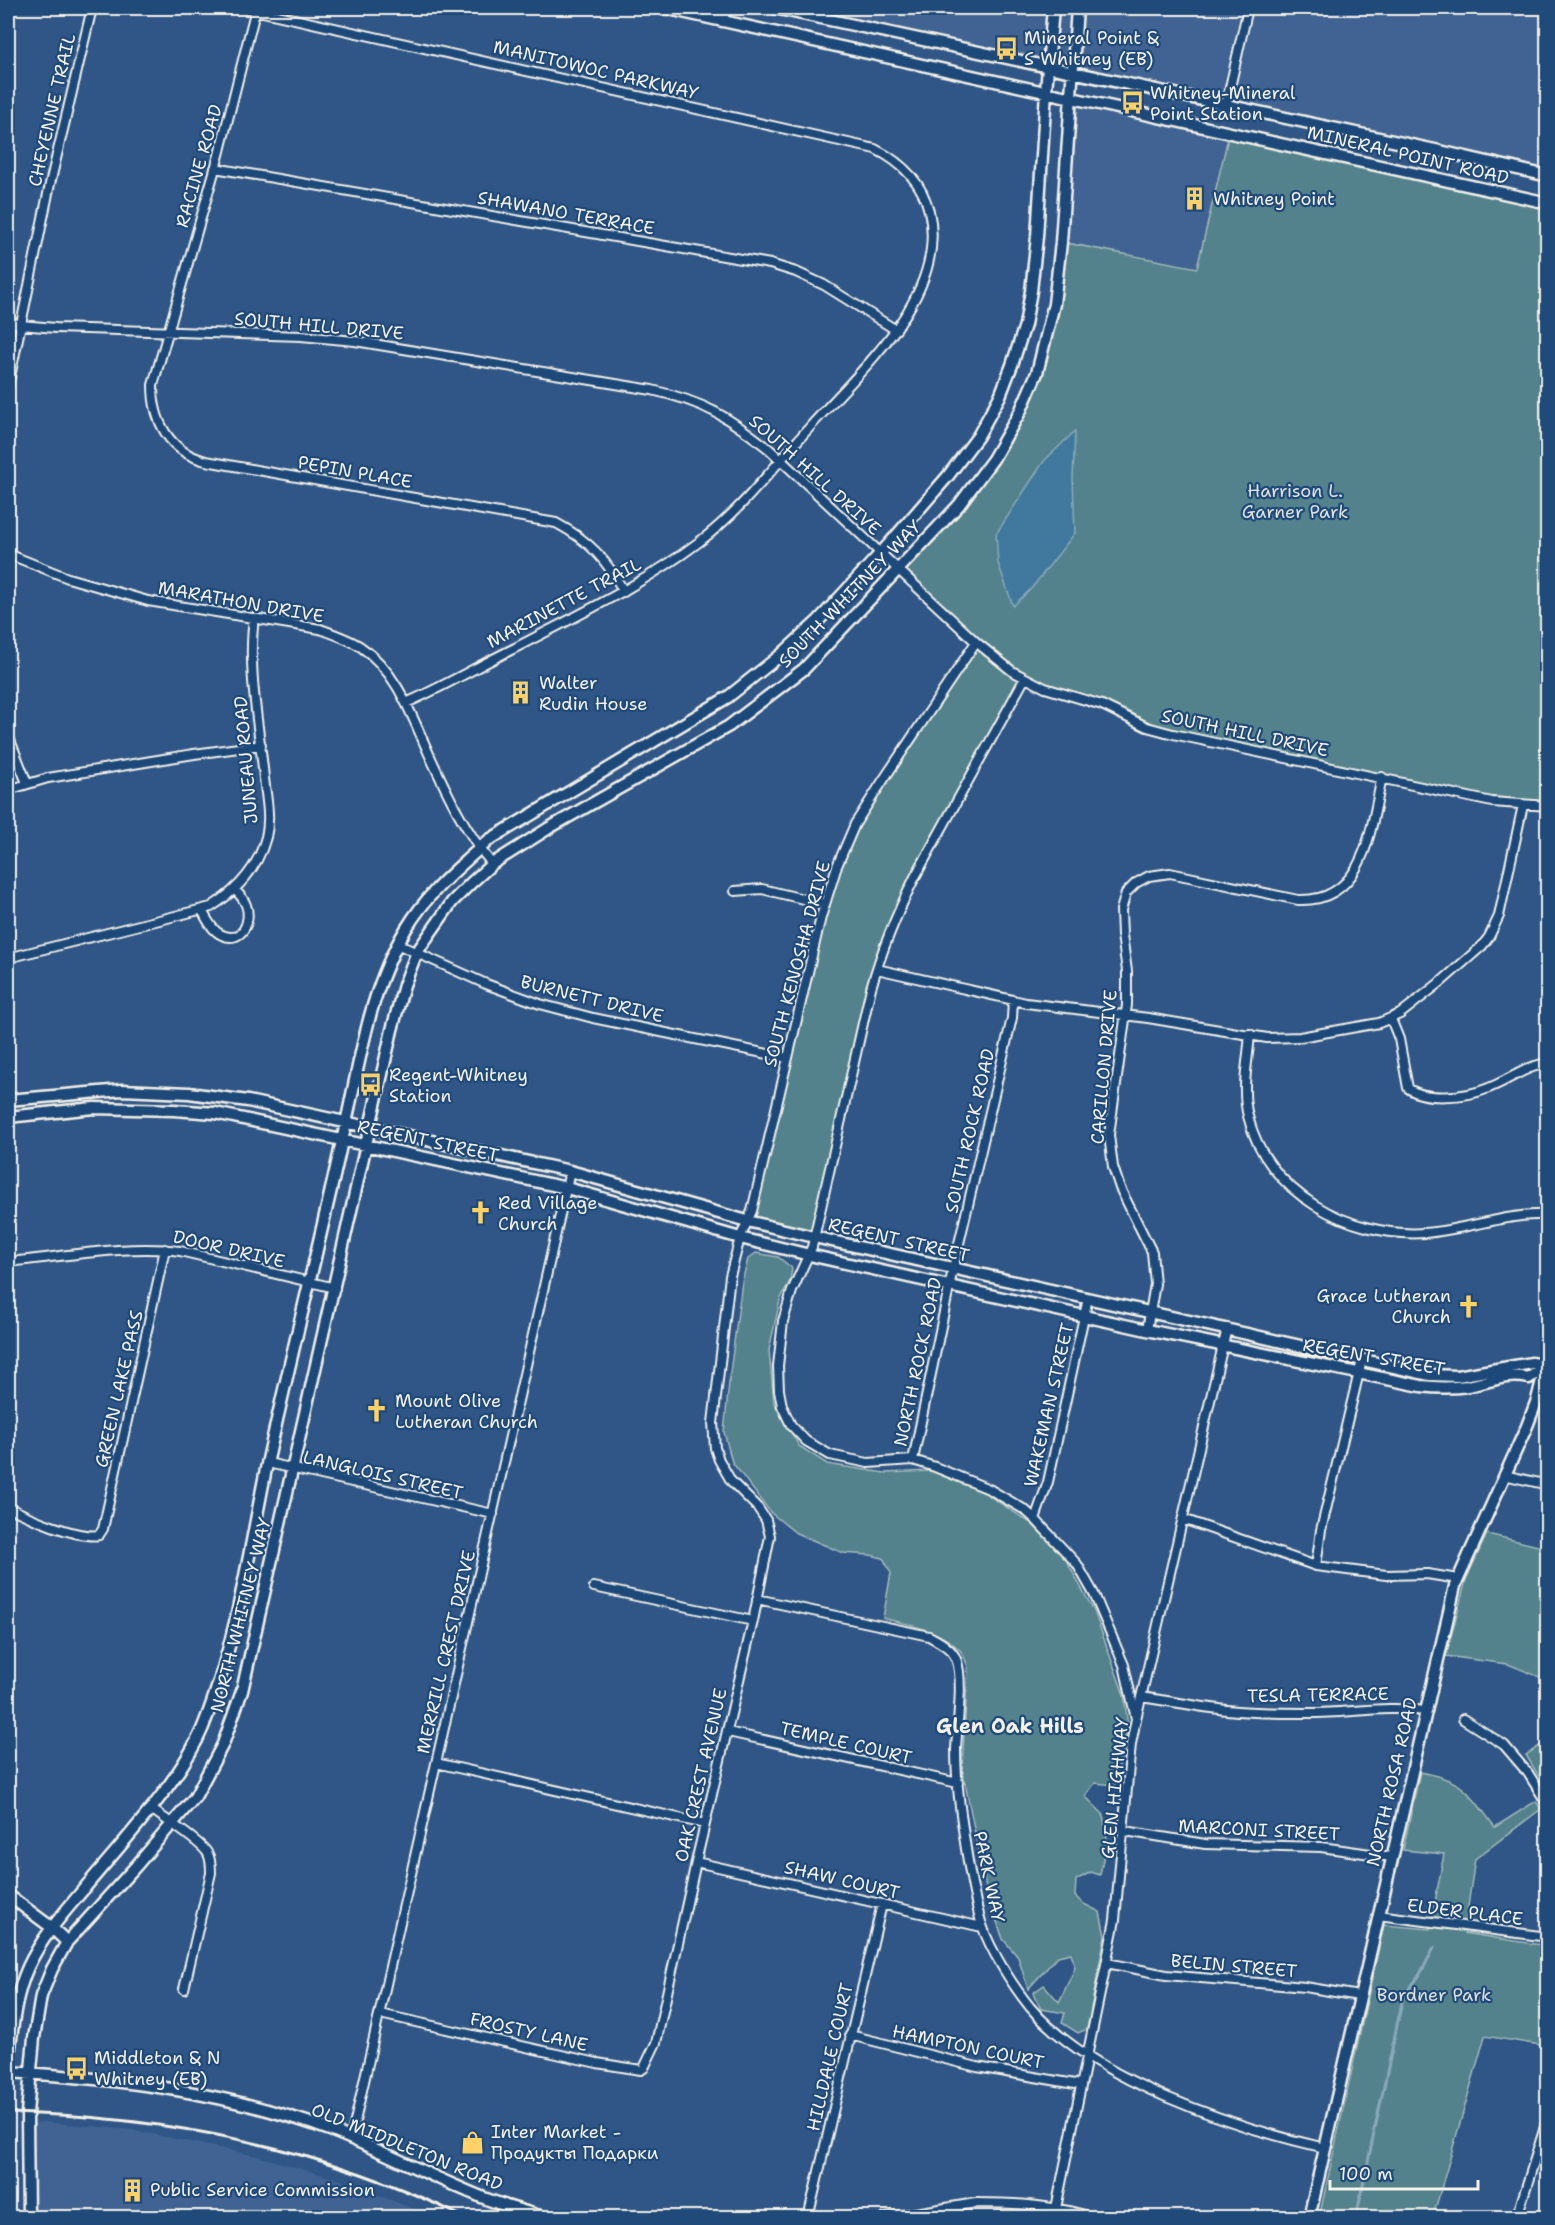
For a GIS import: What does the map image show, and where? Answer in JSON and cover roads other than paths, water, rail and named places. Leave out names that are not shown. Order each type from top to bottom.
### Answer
[{"type":"main road","name":"MINERAL POINT ROAD","points":[[664,8],[1548,203]]},
{"type":"main road","points":[[722,21],[725,8]]},
{"type":"main road","name":"MINERAL POINT ROAD","points":[[774,8],[1548,176]]},
{"type":"main road","name":"SOUTH WHITNEY WAY","points":[[342,1140],[371,1009],[382,976],[397,944],[422,904],[457,866],[489,840],[728,697],[782,654],[811,628],[879,554],[948,476],[978,436],[1000,396],[1025,325],[1037,237],[1053,8]]},
{"type":"main road","name":"SOUTH WHITNEY WAY","points":[[367,1145],[404,985],[417,952],[452,902],[492,864],[549,828],[729,726],[804,669],[959,504],[993,459],[1020,412],[1037,372],[1054,304],[1061,242],[1077,8]]},
{"type":"main road","name":"REGENT STREET","points":[[8,1100],[122,1090],[163,1091],[248,1101],[570,1171],[747,1221],[811,1246],[949,1286],[1147,1330],[1421,1386],[1447,1388],[1471,1386],[1515,1375],[1529,1378],[1547,1363]]},
{"type":"main road","name":"REGENT STREET","points":[[8,1117],[94,1108],[215,1113],[567,1188],[740,1238],[811,1246],[953,1269],[1227,1328],[1430,1375],[1458,1376],[1512,1365],[1547,1363]]},
{"type":"main road","name":"NORTH WHITNEY WAY","points":[[8,2066],[12,2022],[27,1968],[51,1927],[150,1808],[188,1758],[215,1692],[239,1599],[342,1140]]},
{"type":"main road","name":"NORTH WHITNEY WAY","points":[[28,2217],[27,2123],[36,2017],[41,1996],[51,1969],[67,1942],[195,1797],[210,1771],[234,1715],[242,1690],[367,1145]]},
{"type":"main road","name":"NORTH ROSA ROAD","points":[[1309,2217],[1425,1711],[1458,1579],[1537,1400],[1547,1363]]},
{"type":"main road","points":[[8,1895],[67,1942]]},
{"type":"main road","name":"OLD MIDDLETON ROAD","points":[[8,2072],[136,2082],[200,2093],[258,2108],[351,2139],[488,2199],[546,2217]]},
{"type":"street","name":"CHEYENNE TRAIL","points":[[8,387],[92,8]]},
{"type":"street","name":"MANITOWOC PARKWAY","points":[[244,8],[874,149],[906,169],[923,195]]},
{"type":"street","points":[[1226,105],[1248,8]]},
{"type":"street","name":"RACINE ROAD","points":[[168,332],[215,168],[256,9]]},
{"type":"street","name":"SHAWANO TERRACE","points":[[215,168],[770,264],[796,272],[824,285],[896,330]]},
{"type":"street","name":"MARINETTE TRAIL","points":[[406,703],[624,592],[682,554],[737,509],[896,330],[914,300],[924,277],[931,249],[932,225],[923,195]]},
{"type":"street","name":"SOUTH HILL DRIVE","points":[[8,321],[20,325],[56,328],[301,336],[355,341],[652,390],[697,402],[720,413],[746,430],[976,642],[1012,671],[1025,678],[1059,693],[1102,705],[1147,727],[1173,734],[1492,802],[1548,806]]},
{"type":"street","name":"PEPIN PLACE","points":[[168,332],[153,385],[153,402],[157,418],[167,437],[187,455],[206,462],[556,523],[586,540],[600,555],[624,592]]},
{"type":"street","name":"MARATHON DRIVE","points":[[8,554],[68,578],[148,601],[320,629],[362,647],[382,666],[406,703],[464,825],[492,864]]},
{"type":"street","name":"JUNEAU ROAD","points":[[8,958],[211,907],[235,890],[247,877],[257,861],[268,826],[251,651],[254,618]]},
{"type":"street","name":"SOUTH KENOSHA DRIVE","points":[[763,1515],[731,1481],[719,1460],[714,1438],[714,1413],[727,1295],[740,1238],[754,1201],[824,904],[837,866],[855,824],[976,642]]},
{"type":"street","points":[[1025,678],[901,905],[877,969],[811,1246],[786,1305],[779,1345],[779,1390],[782,1406],[791,1425],[811,1445],[841,1458],[868,1463],[914,1460],[989,1490],[1025,1510],[1035,1519],[1077,1564],[1094,1593],[1124,1665],[1136,1719]]},
{"type":"street","points":[[8,735],[27,783]]},
{"type":"street","points":[[8,790],[27,783],[194,753],[261,744]]},
{"type":"street","name":"CARILLON DRIVE","points":[[1147,1330],[1155,1284],[1152,1252],[1120,1188],[1110,1151],[1110,1127],[1125,1015],[1127,971],[1121,910],[1126,893],[1136,883],[1151,874],[1170,873],[1298,900],[1309,900],[1328,895],[1356,872],[1362,859],[1382,777]]},
{"type":"street","points":[[877,969],[1013,1000],[1267,1038],[1300,1037],[1379,1023],[1400,1014],[1442,981],[1489,937],[1499,916],[1523,805]]},
{"type":"street","points":[[735,891],[762,889],[824,904]]},
{"type":"street","points":[[202,910],[208,922],[220,934],[232,938],[239,936],[248,925],[249,916],[246,903],[235,890]]},
{"type":"street","name":"BURNETT DRIVE","points":[[397,944],[486,984],[540,1004],[594,1018],[788,1058]]},
{"type":"street","name":"SOUTH ROCK ROAD","points":[[953,1269],[1012,1018],[1013,1000]]},
{"type":"street","points":[[1391,1018],[1399,1039],[1408,1089],[1423,1096],[1485,1090],[1533,1066],[1548,1063]]},
{"type":"street","points":[[1250,1034],[1244,1081],[1245,1100],[1257,1143],[1287,1184],[1321,1209],[1366,1226],[1409,1233],[1439,1231],[1515,1217],[1548,1215]]},
{"type":"street","name":"MERRILL CREST DRIVE","points":[[351,2139],[570,1171]]},
{"type":"street","name":"DOOR DRIVE","points":[[8,1263],[126,1250],[165,1249],[334,1288]]},
{"type":"street","name":"GREEN LAKE PASS","points":[[8,1507],[60,1528],[92,1536],[99,1535],[103,1528],[113,1485],[165,1249]]},
{"type":"street","name":"NORTH ROCK ROAD","points":[[914,1460],[953,1269]]},
{"type":"street","name":"WAKEMAN STREET","points":[[1035,1519],[1048,1482],[1088,1298]]},
{"type":"street","name":"GLEN HIGHWAY","points":[[1054,2217],[1115,1920],[1136,1719],[1227,1328]]},
{"type":"street","points":[[1317,1566],[1320,1537],[1362,1360]]},
{"type":"street","name":"LANGLOIS STREET","points":[[268,1463],[493,1514]]},
{"type":"street","points":[[1504,1475],[1548,1485]]},
{"type":"street","name":"OAK CREST AVENUE","points":[[656,2043],[753,1621],[770,1536],[770,1529],[763,1515]]},
{"type":"street","points":[[1183,1519],[1317,1566],[1386,1575],[1427,1574],[1458,1579]]},
{"type":"street","points":[[594,1587],[753,1621]]},
{"type":"street","name":"PARK WAY","points":[[757,1599],[929,1636],[943,1644],[957,1660],[958,1783],[972,1882],[982,1927],[997,1956],[1029,2006],[1049,2026],[1087,2056],[1154,2091],[1268,2132],[1325,2148]]},
{"type":"street","name":"TESLA TERRACE","points":[[1141,1697],[1265,1713],[1380,1709],[1425,1711]]},
{"type":"street","points":[[1463,1719],[1504,1745],[1518,1758],[1548,1805]]},
{"type":"street","name":"TEMPLE COURT","points":[[728,1732],[958,1783]]},
{"type":"street","points":[[436,1763],[705,1824]]},
{"type":"street","points":[[150,1808],[199,1843],[207,1852],[210,1862],[211,1873],[184,1989]]},
{"type":"street","name":"MARCONI STREET","points":[[1125,1832],[1205,1844],[1321,1847],[1392,1857]]},
{"type":"street","name":"SHAW COURT","points":[[696,1862],[982,1927]]},
{"type":"street","name":"HILLDALE COURT","points":[[808,2217],[882,1904]]},
{"type":"street","name":"ELDER PLACE","points":[[1378,1915],[1548,1937]]},
{"type":"street","name":"BELIN STREET","points":[[1107,1963],[1166,1975],[1305,1987],[1359,1996]]},
{"type":"street","name":"FROSTY LANE","points":[[380,2014],[597,2063],[641,2070],[656,2043]]},
{"type":"street","name":"HAMPTON COURT","points":[[850,2035],[977,2067],[1081,2085]]},
{"type":"street","points":[[1514,2217],[1520,2207],[1548,2117]]},
{"type":"street","points":[[885,2217],[976,2203],[1056,2207],[1094,2217]]},
{"type":"waterway","points":[[1356,2218],[1403,1997],[1419,1976],[1434,1948]]},
{"type":"railway","points":[[8,2113],[126,2121],[243,2140],[357,2172],[466,2218]]},
{"type":"place","name":"Mineral Point & S Whitney (EB)","points":[[1006,48]]},
{"type":"place","name":"Whitney-Mineral Point Station","points":[[1132,103]]},
{"type":"place","name":"Whitney Point","points":[[1195,199]]},
{"type":"place","name":"Walter Rudin House","points":[[521,693]]},
{"type":"place","name":"Regent-Whitney Station","points":[[371,1085]]},
{"type":"place","name":"Red Village Church","points":[[480,1213]]},
{"type":"place","name":"Grace Lutheran Church","points":[[1469,1306]]},
{"type":"place","name":"Mount Olive Lutheran Church","points":[[377,1411]]},
{"type":"place","name":"Middleton & N Whitney (EB)","points":[[76,2068]]},
{"type":"place","name":"Inter Market - Продукты Подарки","points":[[473,2142]]},
{"type":"place","name":"Public Service Commission","points":[[132,2190]]},
{"type":"district","name":"Glen Oak Hills","points":[[1010,1726]]},
{"type":"park label","name":"Harrison L. Garner Park","points":[[1295,501]]},
{"type":"park label","name":"Bordner Park","points":[[1434,1995]]}]
